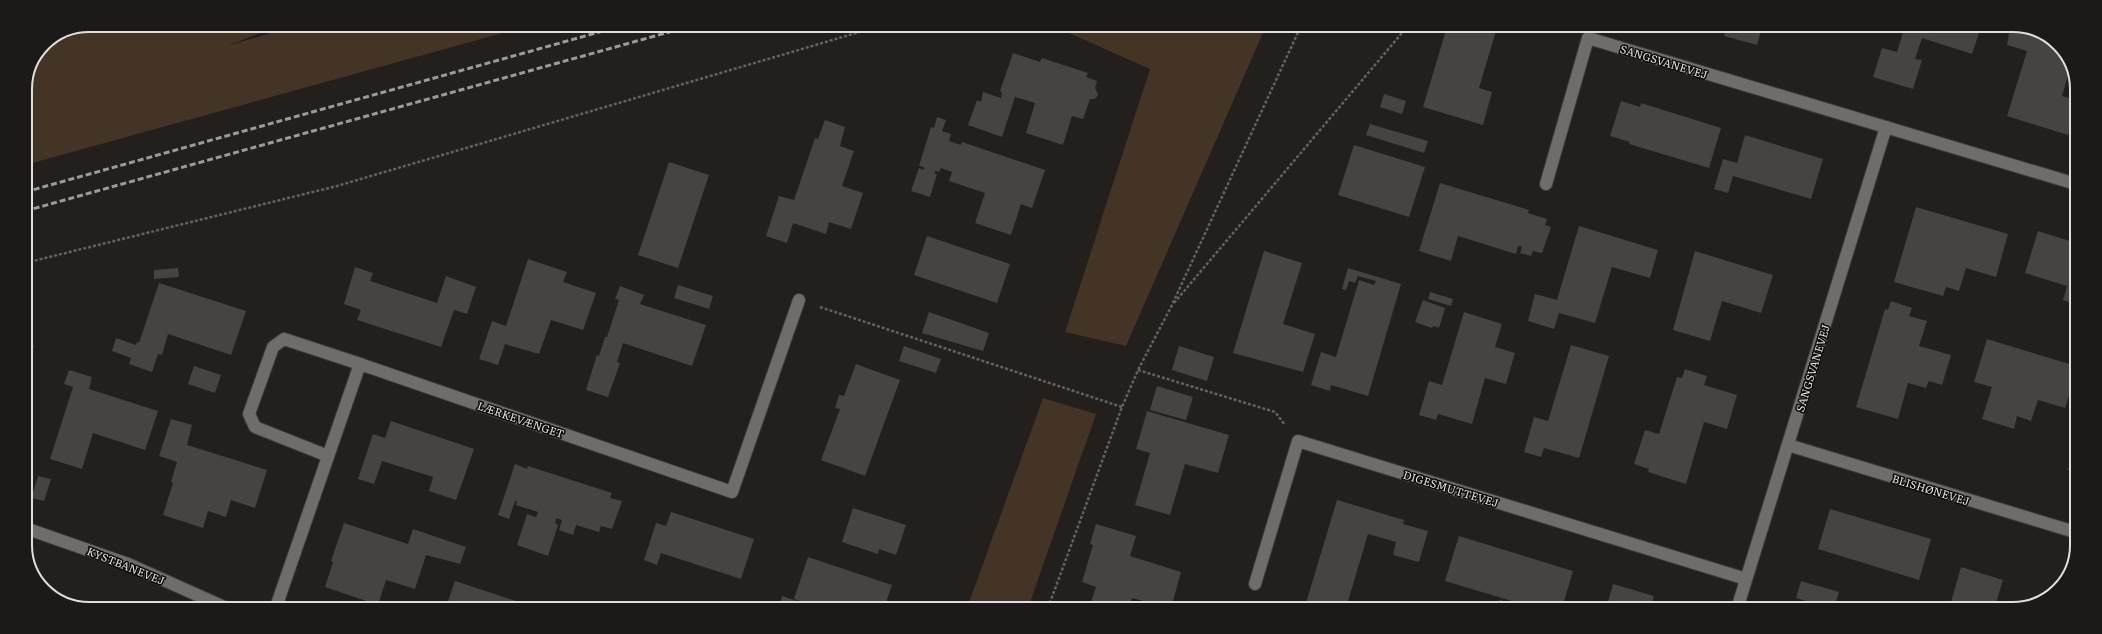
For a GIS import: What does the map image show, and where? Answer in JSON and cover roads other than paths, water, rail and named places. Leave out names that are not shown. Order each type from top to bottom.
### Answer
[{"type":"street","name":"SANGSVANEVEJ","points":[[1546,184],[1588,38],[2070,182]]},
{"type":"street","name":"SANGSVANEVEJ","points":[[1739,602],[1886,127]]},
{"type":"street","name":"LÆRKEVÆNGET","points":[[360,364],[732,492],[799,300]]},
{"type":"street","points":[[278,602],[360,364],[284,339],[272,347],[248,414],[255,427],[328,456]]},
{"type":"street","name":"DIGESMUTTEVEJ","points":[[1254,584],[1298,441],[1746,579]]},
{"type":"street","name":"BLISHØNEVEJ","points":[[1788,445],[2070,530]]},
{"type":"street","name":"KYSTBANEVEJ","points":[[32,530],[128,564],[213,602]]},
{"type":"railway","points":[[32,190],[599,32]]},
{"type":"railway","points":[[32,209],[669,32]]}]
